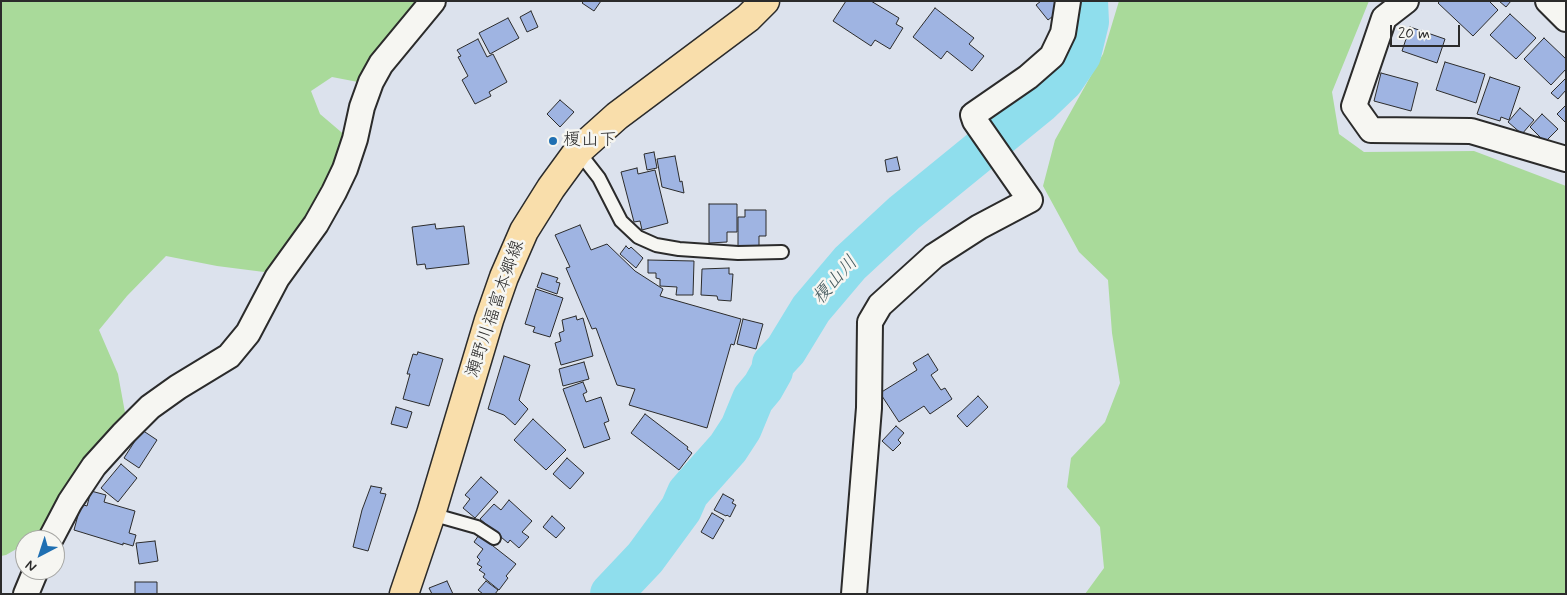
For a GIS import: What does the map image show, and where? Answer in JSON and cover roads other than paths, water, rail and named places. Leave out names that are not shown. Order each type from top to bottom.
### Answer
[{"type":"main road","name":"瀬野川福富本郷線","points":[[404,594],[431,514],[489,320],[504,277],[524,231],[551,188],[578,151],[617,116],[740,24],[765,1]]},
{"type":"street","points":[[55,530],[70,502],[94,466],[123,434],[150,408],[178,387],[229,356],[248,333],[277,278],[316,224],[334,192],[345,169],[371,82],[381,64],[433,1]]},
{"type":"street","points":[[854,594],[869,408],[870,322],[880,305],[934,256],[979,227],[1030,200],[975,121],[973,115],[1028,77],[1052,56],[1063,33],[1068,1]]},
{"type":"street","points":[[1406,1],[1384,18],[1354,106],[1371,130],[1471,131],[1566,158]]},
{"type":"street","points":[[1548,1],[1566,19]]},
{"type":"street","points":[[26,594],[32,580]]},
{"type":"lane","points":[[578,151],[599,178],[621,221],[638,237],[656,245],[678,249],[738,253],[782,252]]},
{"type":"lane","points":[[431,514],[477,527],[494,538]]},
{"type":"waterway","name":"榎山川","points":[[611,594],[645,558],[681,509],[688,493],[728,448],[741,428],[753,399],[763,387],[772,371],[773,364],[786,350],[811,309],[850,263],[904,213],[1039,103],[1063,80],[1080,55],[1088,22],[1087,1]]},
{"type":"place","name":"榎山下","points":[[553,141]]}]
